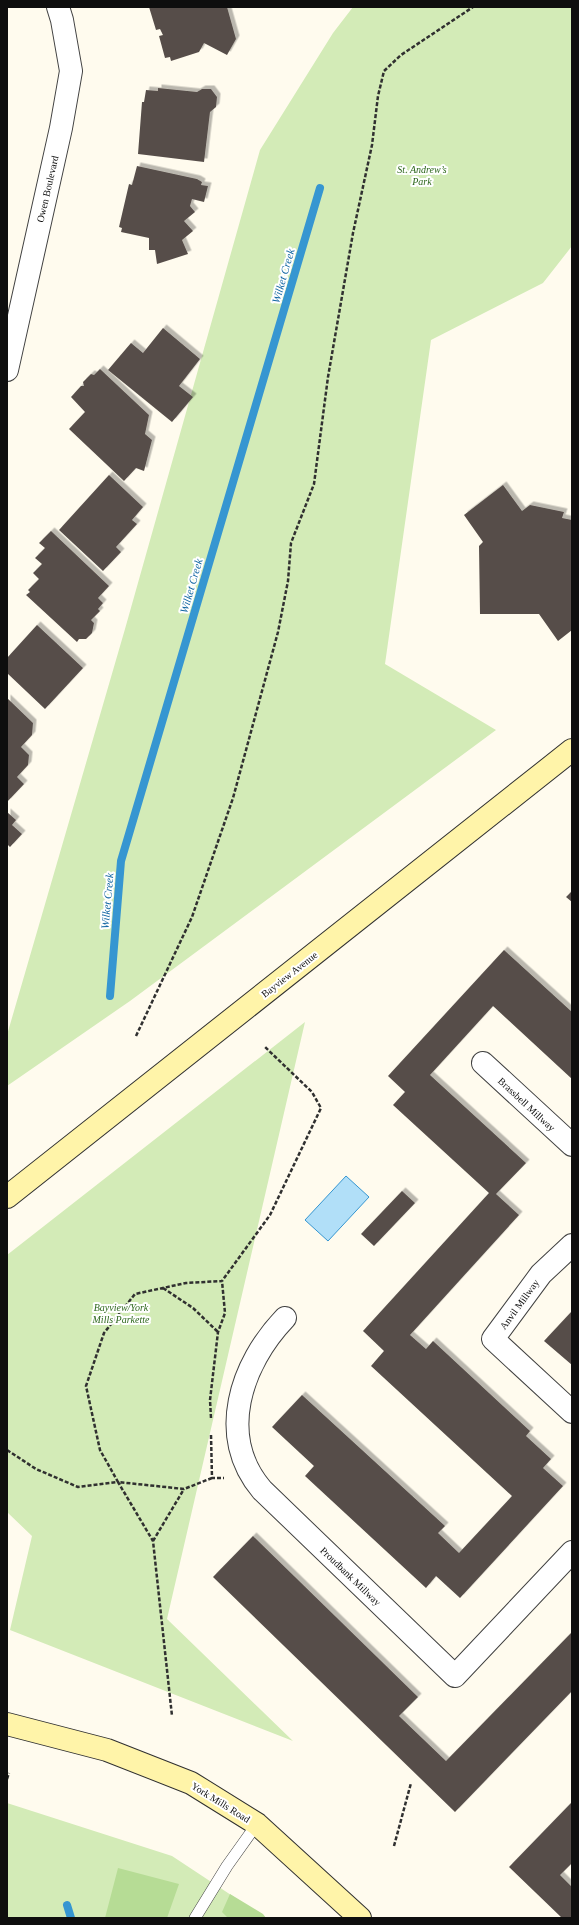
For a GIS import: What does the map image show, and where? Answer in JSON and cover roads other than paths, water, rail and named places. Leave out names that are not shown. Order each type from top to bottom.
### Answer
[{"type":"main road","name":"Bayview Avenue","points":[[7,1197],[571,752]]},
{"type":"main road","name":"York Mills Road","points":[[7,1724],[107,1750],[191,1783],[257,1824],[360,1918]]},
{"type":"street","name":"Owen Boulevard","points":[[7,370],[61,128],[71,71],[62,20],[58,7]]},
{"type":"street","name":"Brassbell Millway","points":[[483,1063],[572,1145]]},
{"type":"street","name":"Anvil Millway","points":[[572,1245],[541,1274],[493,1339],[572,1412]]},
{"type":"street","name":"Proudbank Millway","points":[[285,1318],[260,1351],[243,1389],[237,1417],[237,1437],[240,1452],[247,1470],[262,1490],[455,1676],[572,1552]]},
{"type":"lane","points":[[195,1918],[226,1866],[257,1824]]},
{"type":"water","points":[[346,1176],[369,1197],[328,1241],[305,1220]]},
{"type":"waterway","name":"Wilket Creek","points":[[110,996],[121,861],[320,188]]},
{"type":"waterway","name":"Wilket Creek","points":[[67,1905],[71,1918]]},
{"type":"park label","name":"St. Andrew’s Park","points":[[422,174]]},
{"type":"park label","name":"Bayview/York Mills Parkette","points":[[121,1312]]}]
